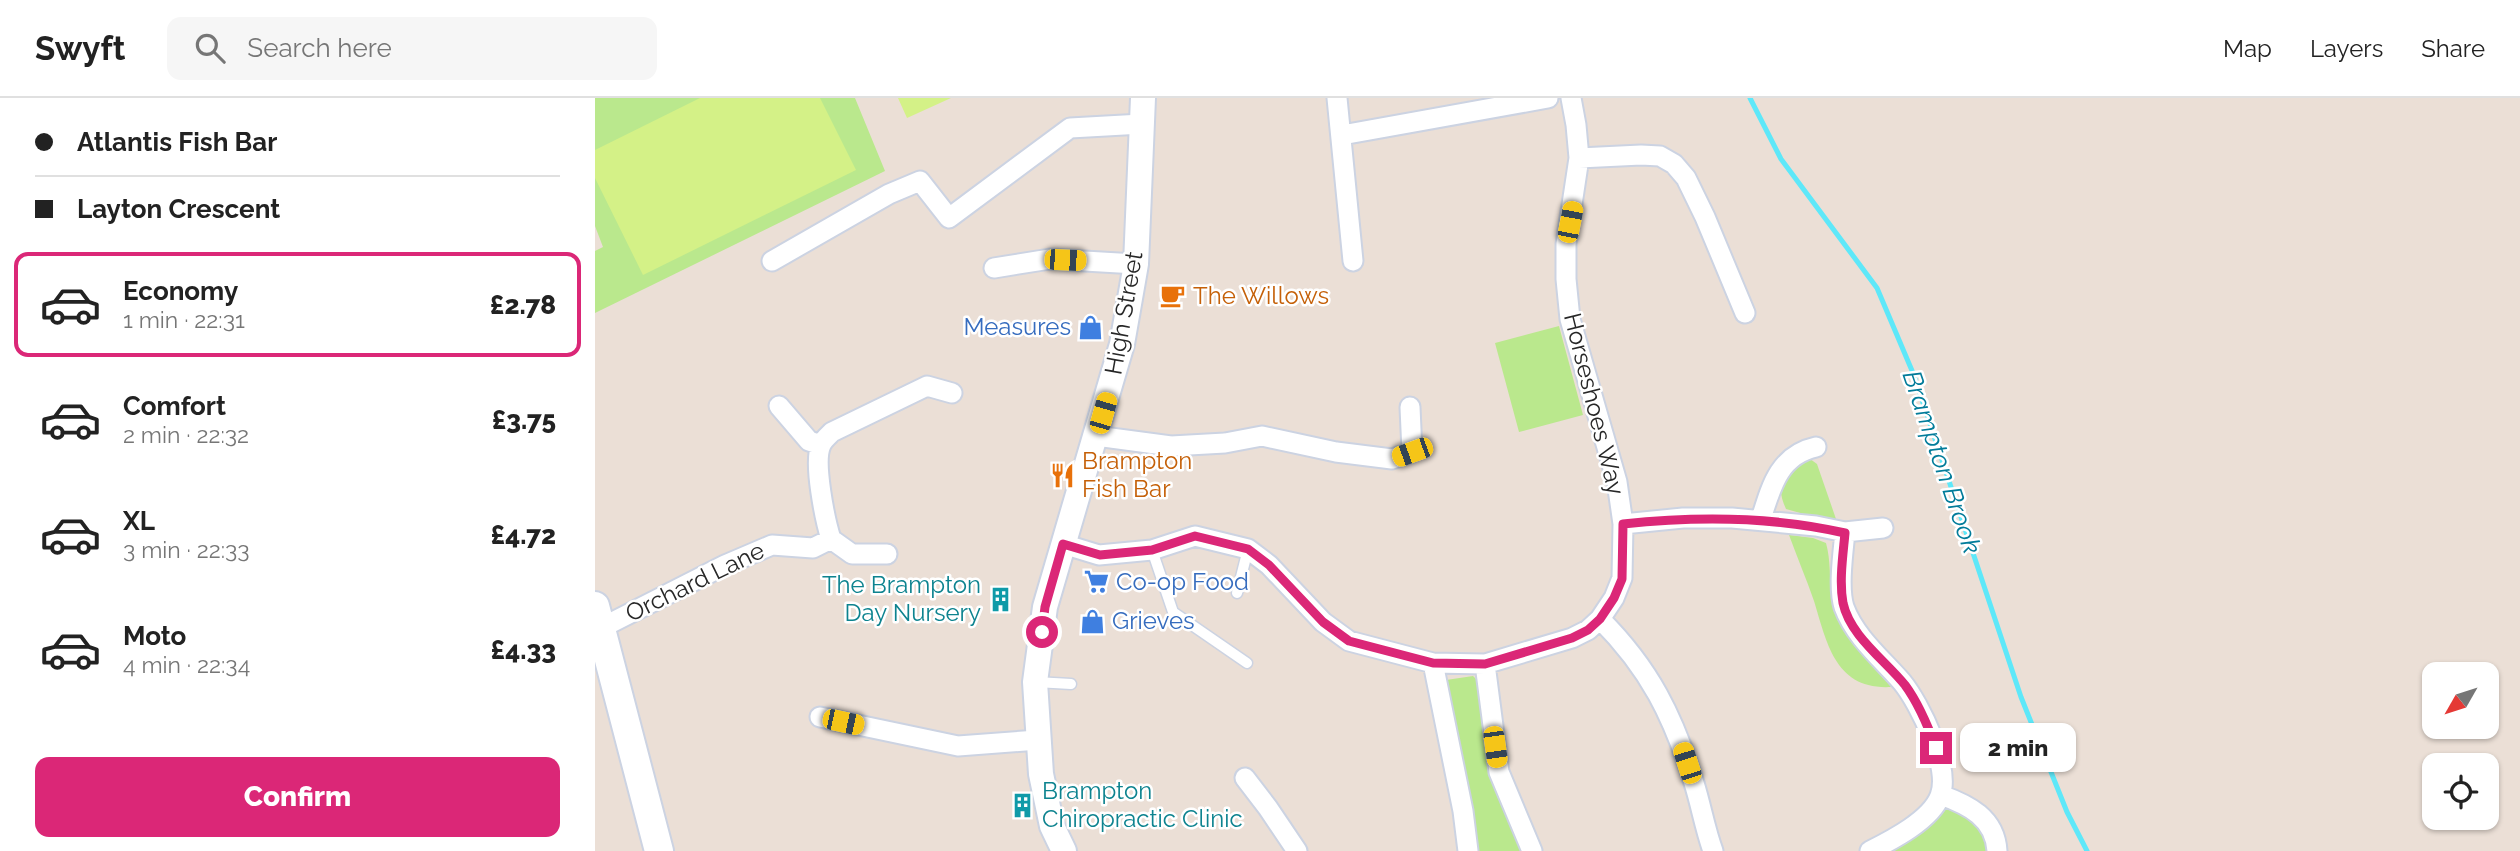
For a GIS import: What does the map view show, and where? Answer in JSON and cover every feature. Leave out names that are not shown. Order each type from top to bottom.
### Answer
[{"type":"main road","points":[[597,615],[659,851]]},
{"type":"street","name":"High Street","points":[[1063,851],[1052,826],[1041,774],[1035,682],[1045,607],[1122,344],[1136,264],[1143,98]]},
{"type":"street","points":[[1337,98],[1353,261]]},
{"type":"street","points":[[1342,135],[1548,98]]},
{"type":"street","name":"Horseshoes Way","points":[[1063,544],[1100,555],[1152,550],[1195,536],[1248,549],[1269,565],[1323,622],[1349,641],[1433,663],[1485,664],[1572,638],[1588,630],[1600,619],[1614,598],[1622,579],[1623,524],[1617,482],[1570,319],[1566,244],[1575,200],[1579,158],[1570,98]]},
{"type":"street","points":[[772,261],[889,194],[920,181],[949,218],[1070,128],[1142,124]]},
{"type":"street","points":[[1579,158],[1660,156],[1674,164],[1686,178],[1700,207],[1745,313]]},
{"type":"street","points":[[994,268],[1050,259],[1136,264]]},
{"type":"street","points":[[887,554],[852,554],[831,539],[825,520],[818,462],[821,445],[832,432],[927,386],[952,393]]},
{"type":"street","points":[[779,406],[809,440],[821,445]]},
{"type":"street","points":[[1096,436],[1171,446],[1225,443],[1262,436],[1336,452],[1392,459],[1412,452],[1410,407]]},
{"type":"street","points":[[1761,519],[1774,478],[1787,461],[1803,449],[1816,446]]},
{"type":"street","points":[[1623,524],[1683,518],[1761,519],[1816,526],[1845,533],[1883,528]]},
{"type":"street","points":[[1845,533],[1842,559],[1843,604],[1853,625],[1907,688],[1925,719],[1936,748],[1941,774],[1941,795],[1930,811],[1897,838],[1870,851]]},
{"type":"street","name":"Orchard Lane","points":[[597,615],[772,545],[813,548],[831,539]]},
{"type":"street","points":[[1600,619],[1643,668],[1665,706],[1694,784],[1713,851]]},
{"type":"street","points":[[1433,663],[1463,811],[1468,851]]},
{"type":"street","points":[[1485,664],[1499,772],[1532,851]]},
{"type":"street","points":[[820,717],[958,746],[1038,740]]},
{"type":"street","points":[[1245,778],[1297,851]]},
{"type":"street","points":[[1941,795],[1977,811],[1996,835],[1997,851]]},
{"type":"lane","points":[[1237,593],[1248,549]]},
{"type":"lane","points":[[1152,550],[1173,612],[1247,663]]},
{"type":"lane","points":[[1035,682],[1071,684]]},
{"type":"green space","points":[[595,98],[855,98],[885,171],[595,313],[595,251],[603,247],[595,226]]},
{"type":"green space","points":[[700,98],[820,98],[856,170],[643,275],[595,178],[595,150]]},
{"type":"green space","points":[[898,98],[951,98],[907,118]]},
{"type":"green space","points":[[1559,326],[1583,415],[1519,432],[1495,343]]},
{"type":"green space","points":[[1806,456],[1817,464],[1836,519],[1818,518],[1786,509],[1781,491],[1784,479]]},
{"type":"green space","points":[[1789,535],[1813,538],[1826,543],[1835,610],[1855,645],[1891,687],[1872,686],[1857,681],[1836,661]]},
{"type":"green space","points":[[1473,676],[1481,684],[1523,851],[1473,851],[1441,685],[1446,680]]},
{"type":"green space","points":[[1946,809],[1976,816],[1990,851],[1887,851],[1924,830]]},
{"type":"waterway","name":"Brampton Brook","points":[[1750,98],[1781,159],[1877,288],[1913,373],[2021,697],[2067,812],[2087,851]]},
{"type":"place","name":"The Willows","points":[[1173,296]]},
{"type":"place","name":"Measures","points":[[1091,327]]},
{"type":"place","name":"Brampton Fish Bar","points":[[1062,475]]},
{"type":"place","name":"Co-op Food","points":[[1096,582]]},
{"type":"place","name":"The Brampton Day Nursery","points":[[1001,599]]},
{"type":"place","name":"Grieves","points":[[1092,621]]},
{"type":"place","name":"Brampton Chiropractic Clinic","points":[[1022,805]]},
{"type":"route","points":[[1042,632],[1045,607],[1063,544],[1100,555],[1152,550],[1195,536],[1248,549],[1269,565],[1323,622],[1349,641],[1433,663],[1485,664],[1572,638],[1588,630],[1600,619],[1614,598],[1622,579],[1623,524],[1683,518],[1732,518],[1816,526],[1845,533],[1842,559],[1843,604],[1853,625],[1907,688],[1925,719],[1936,748]]}]
